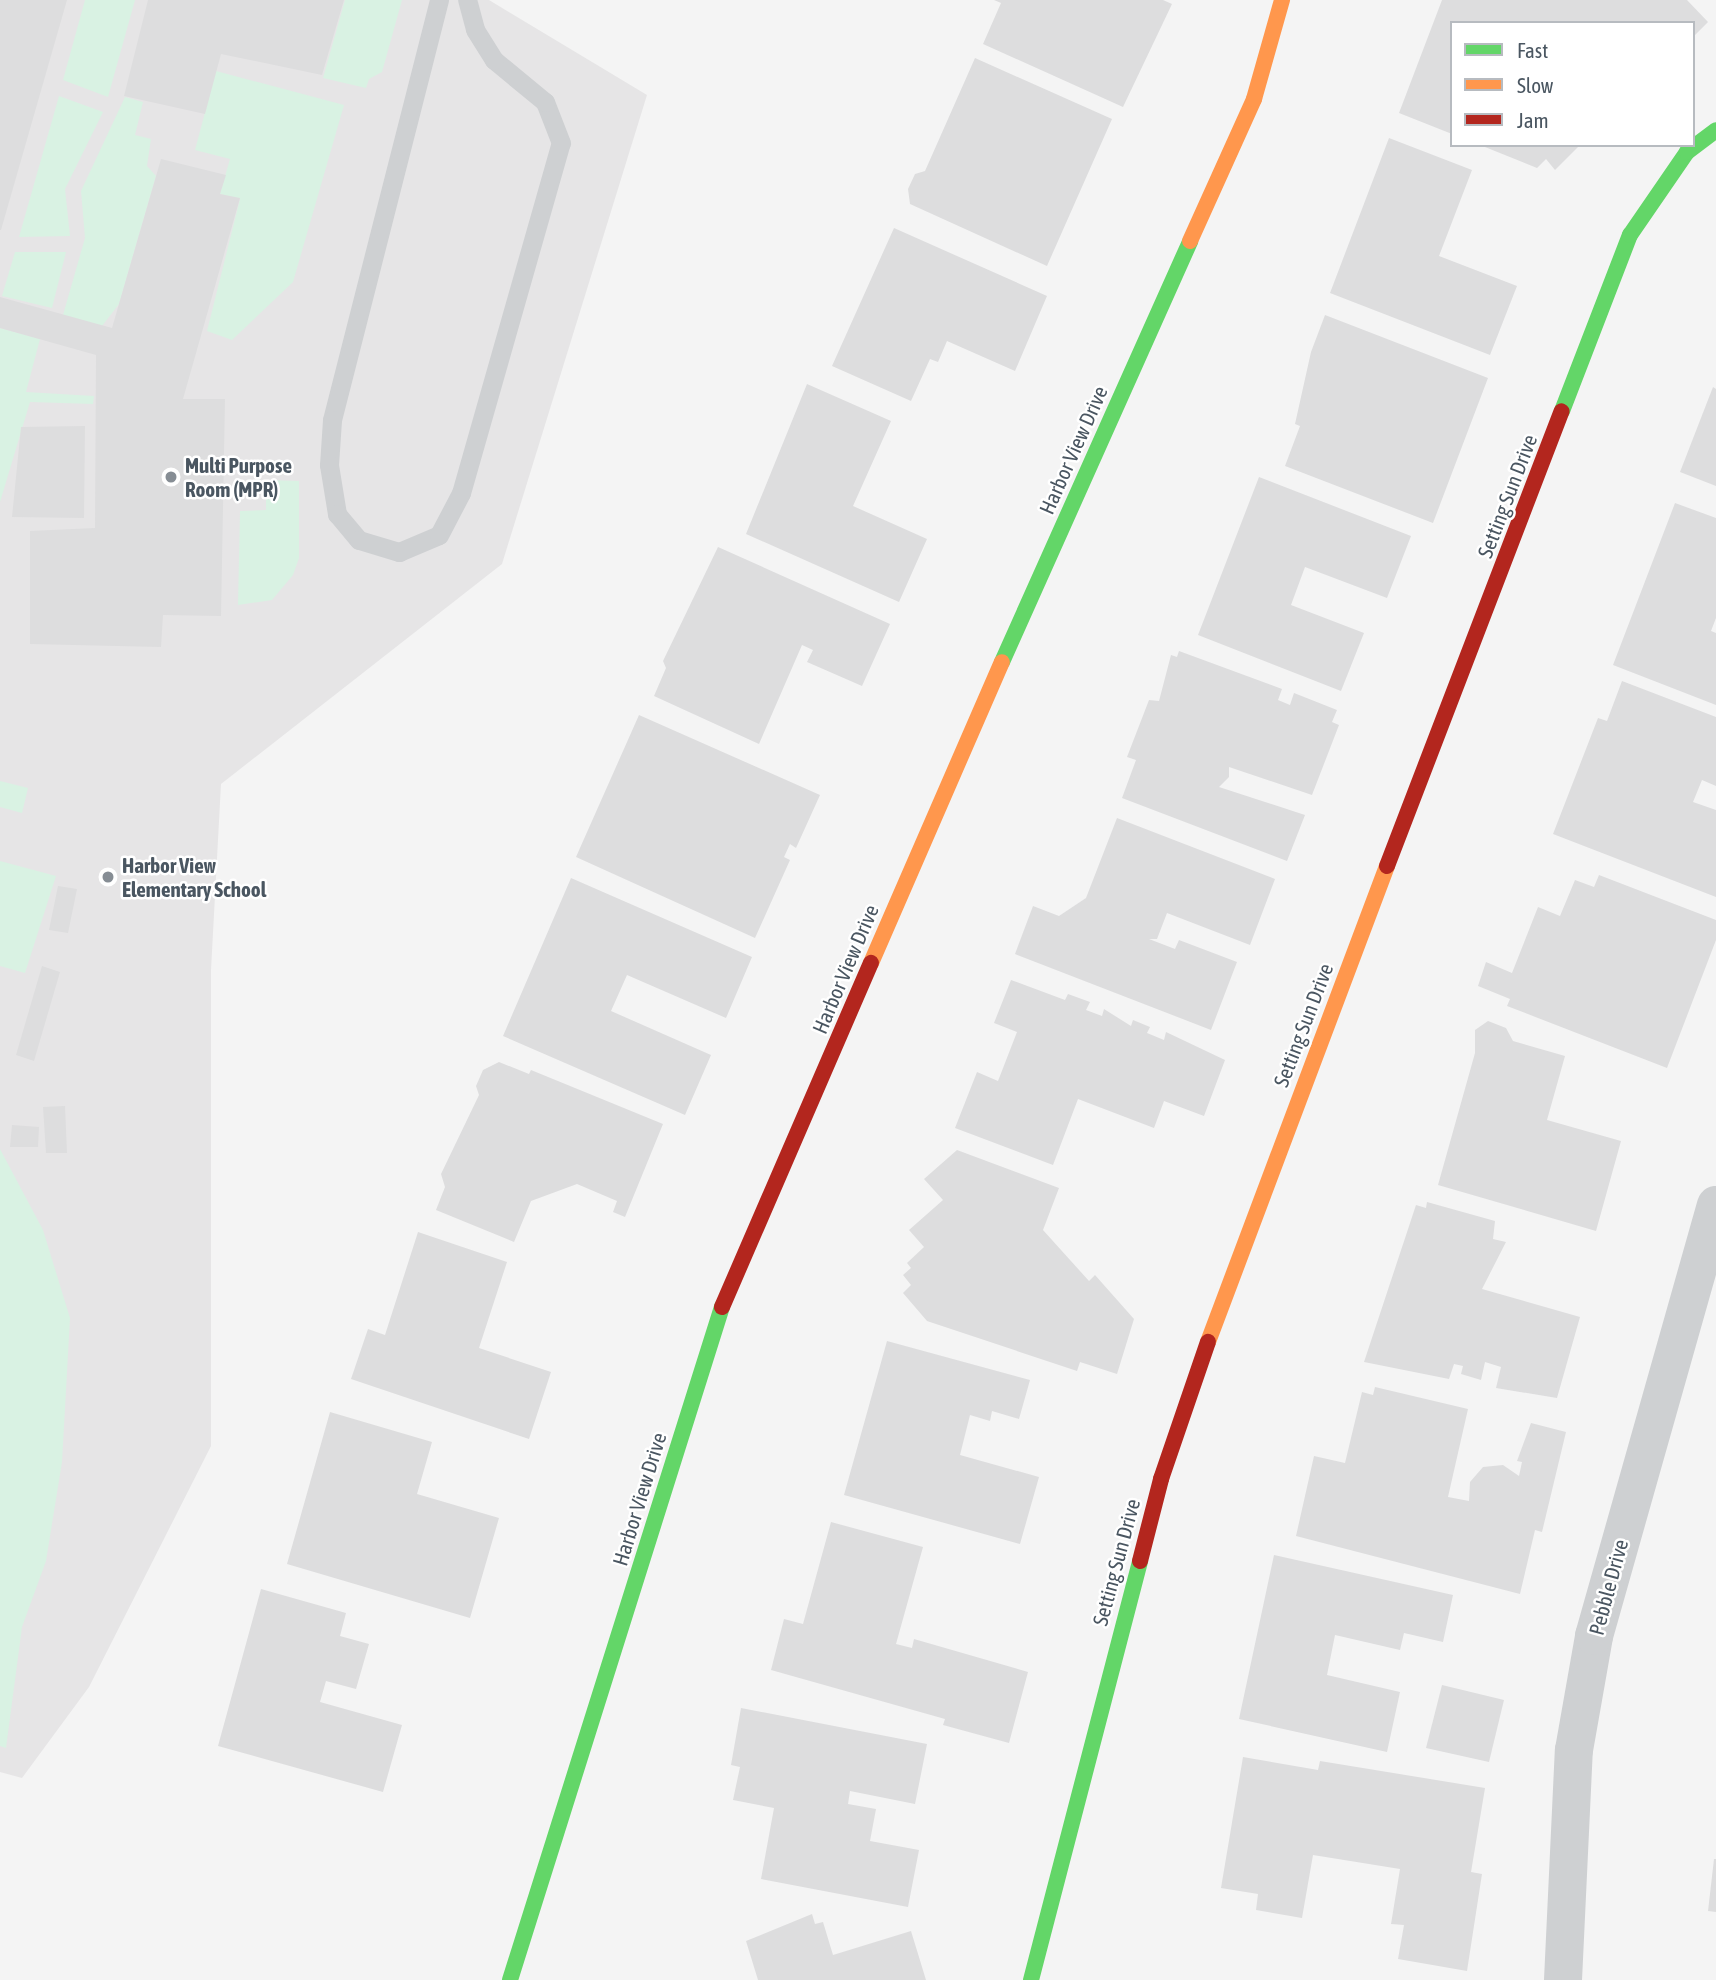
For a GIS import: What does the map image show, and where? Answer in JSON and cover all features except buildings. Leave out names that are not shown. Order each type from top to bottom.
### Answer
[{"type":"street","name":"Harbor View Drive","points":[[510,1980],[719,1314],[980,710],[1254,99],[1282,0]]},
{"type":"street","name":"Setting Sun Drive","points":[[1695,146],[1716,130]]},
{"type":"street","name":"Setting Sun Drive","points":[[1031,1980],[1161,1479],[1254,1211],[1630,235],[1660,185],[1694,147]]},
{"type":"street","name":"Pebble Drive","points":[[1563,1980],[1574,1750],[1594,1636],[1716,1205]]},
{"type":"lane","points":[[439,0],[353,321],[331,432],[328,466],[337,514],[359,540],[399,552],[439,535],[461,493],[561,143],[545,102],[494,60],[475,29],[467,0]]},
{"type":"shaded area","name":"Harbor View Elementary School","points":[[0,0],[489,0],[647,95],[502,564],[221,784],[211,970],[211,1446],[89,1687],[22,1778],[0,1772]]},
{"type":"green space","points":[[85,0],[135,0],[108,97],[63,80]]},
{"type":"green space","points":[[345,0],[402,0],[382,72],[369,79],[366,88],[323,78]]},
{"type":"green space","points":[[216,71],[344,105],[293,282],[232,340],[207,331],[240,199],[220,194],[230,159],[195,150]]},
{"type":"green space","points":[[59,96],[103,112],[65,189],[70,236],[19,237]]},
{"type":"green space","points":[[125,97],[143,102],[135,135],[151,139],[147,166],[156,176],[119,304],[102,326],[63,315],[85,238],[81,191]]},
{"type":"green space","points":[[15,252],[66,252],[52,308],[2,296]]},
{"type":"green space","points":[[0,328],[40,339],[26,392],[94,396],[93,404],[30,402],[0,502]]},
{"type":"green space","points":[[266,480],[299,481],[299,558],[293,575],[272,600],[238,605],[240,511],[266,510]]},
{"type":"green space","points":[[0,781],[28,788],[22,813],[0,807]]},
{"type":"green space","points":[[0,861],[56,876],[25,973],[0,966]]},
{"type":"green space","points":[[0,1149],[43,1230],[70,1318],[62,1462],[46,1561],[22,1627],[6,1748],[0,1746]]},
{"type":"traffic: fast","points":[[1695,146],[1716,130]]},
{"type":"traffic: fast","points":[[1562,411],[1630,235],[1687,152],[1694,147]]},
{"type":"traffic: fast","points":[[1002,662],[1190,241]]},
{"type":"traffic: fast","points":[[510,1980],[722,1307]]},
{"type":"traffic: fast","points":[[1031,1980],[1140,1561]]},
{"type":"traffic: slow","points":[[1190,241],[1254,99],[1282,0]]},
{"type":"traffic: slow","points":[[871,963],[1002,662]]},
{"type":"traffic: slow","points":[[1208,1342],[1387,866]]},
{"type":"traffic: jam","points":[[1387,866],[1562,411]]},
{"type":"traffic: jam","points":[[722,1307],[871,963]]},
{"type":"traffic: jam","points":[[1140,1561],[1161,1479],[1208,1342]]},
{"type":"place","name":"Multi Purpose Room (MPR)","points":[[171,477]]},
{"type":"place","name":"Harbor View Elementary School","points":[[108,877]]}]
